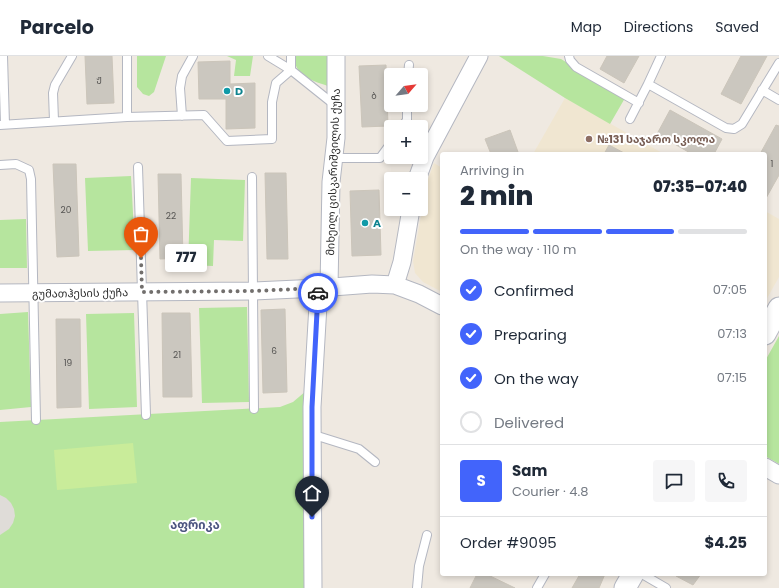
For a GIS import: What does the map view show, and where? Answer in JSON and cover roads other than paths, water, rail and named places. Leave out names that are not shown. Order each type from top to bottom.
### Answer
[{"type":"street","name":"მიხეილ ცისკარიშვილის ქუჩა","points":[[313,588],[311,434],[314,349],[324,288],[334,158],[337,107],[336,56]]},
{"type":"street","points":[[420,172],[425,157],[478,56]]},
{"type":"street","points":[[396,285],[411,216]]},
{"type":"street","name":"გუმათჰესის ქუჩა","points":[[0,293],[253,291],[372,284],[396,285],[419,294],[440,305]]},
{"type":"street","points":[[767,330],[779,308]]},
{"type":"street","points":[[767,468],[779,475]]},
{"type":"street","points":[[625,588],[631,576]]},
{"type":"lane","points":[[3,56],[2,124],[127,117],[204,115],[227,141],[272,139],[272,102],[276,83],[291,70],[291,56]]},
{"type":"lane","points":[[54,121],[53,93],[55,85],[72,56]]},
{"type":"lane","points":[[127,56],[127,117]]},
{"type":"lane","points":[[182,116],[180,88],[182,76],[193,56]]},
{"type":"lane","points":[[268,56],[291,70],[337,107]]},
{"type":"lane","points":[[569,56],[570,60],[576,67],[639,103]]},
{"type":"lane","points":[[630,119],[661,56]]},
{"type":"lane","points":[[648,84],[726,128],[734,129],[742,124],[779,63]]},
{"type":"lane","points":[[762,90],[779,100]]},
{"type":"lane","points":[[334,158],[380,158],[384,152]]},
{"type":"lane","points":[[0,165],[16,164],[29,170],[31,179],[36,420]]},
{"type":"lane","points":[[138,167],[146,415]]},
{"type":"lane","points":[[252,177],[254,409]]},
{"type":"lane","points":[[311,434],[359,449],[375,462]]},
{"type":"lane","points":[[417,588],[419,566],[427,535]]},
{"type":"lane","points":[[537,588],[544,576]]},
{"type":"lane","points":[[645,576],[666,588]]},
{"type":"place","name":"D","points":[[227,91]]},
{"type":"place","name":"№131 საჯარო სკოლა","points":[[589,139]]},
{"type":"place","name":"A","points":[[365,223]]},
{"type":"place","name":"777","points":[[141,258]]},
{"type":"district","name":"აფრიკა","points":[[195,524]]}]
